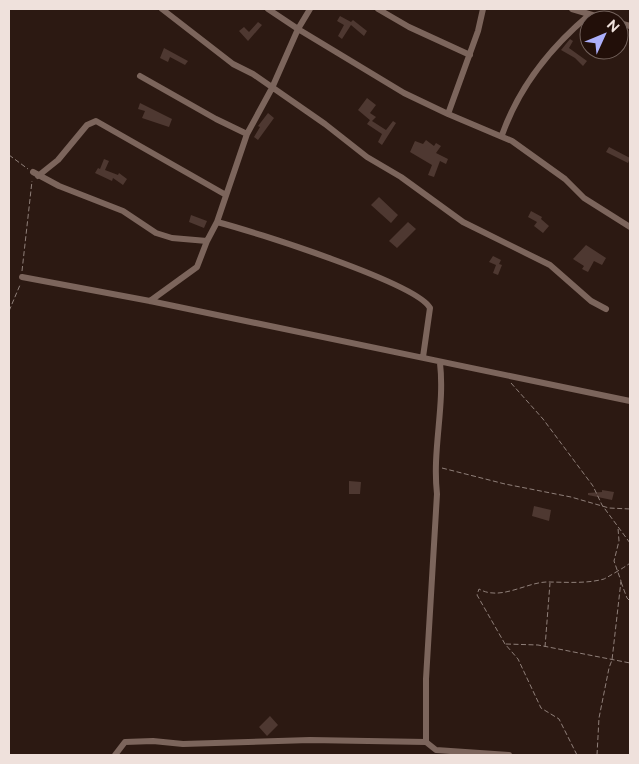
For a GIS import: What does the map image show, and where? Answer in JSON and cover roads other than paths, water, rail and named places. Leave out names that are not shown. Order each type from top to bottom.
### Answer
[{"type":"street","points":[[162,9],[233,64],[325,124],[367,157],[434,199],[463,222],[550,265],[591,301],[606,309]]},
{"type":"street","points":[[268,9],[404,93],[448,114],[502,135],[565,179],[584,198],[630,227]]},
{"type":"street","points":[[150,301],[198,267],[207,241],[217,222],[247,134],[272,88],[298,29],[310,9]]},
{"type":"street","points":[[378,9],[409,27],[470,55]]},
{"type":"street","points":[[448,114],[470,55],[483,9]]},
{"type":"street","points":[[502,135],[519,94],[549,54],[579,24]]},
{"type":"street","points":[[140,76],[247,134]]},
{"type":"street","points":[[207,241],[172,238],[156,233],[135,217],[109,204],[59,186],[36,174],[58,160],[88,125],[96,121],[226,195]]},
{"type":"street","points":[[217,222],[261,234],[327,258],[383,280],[423,299],[430,308],[423,357]]},
{"type":"street","points":[[22,277],[150,301],[305,333],[364,348],[423,357],[440,363],[630,401]]},
{"type":"street","points":[[426,742],[426,679],[436,502],[438,414],[442,386],[440,363]]},
{"type":"street","points":[[115,755],[125,742],[153,741],[183,744],[310,740],[426,742],[436,750],[509,755]]}]
